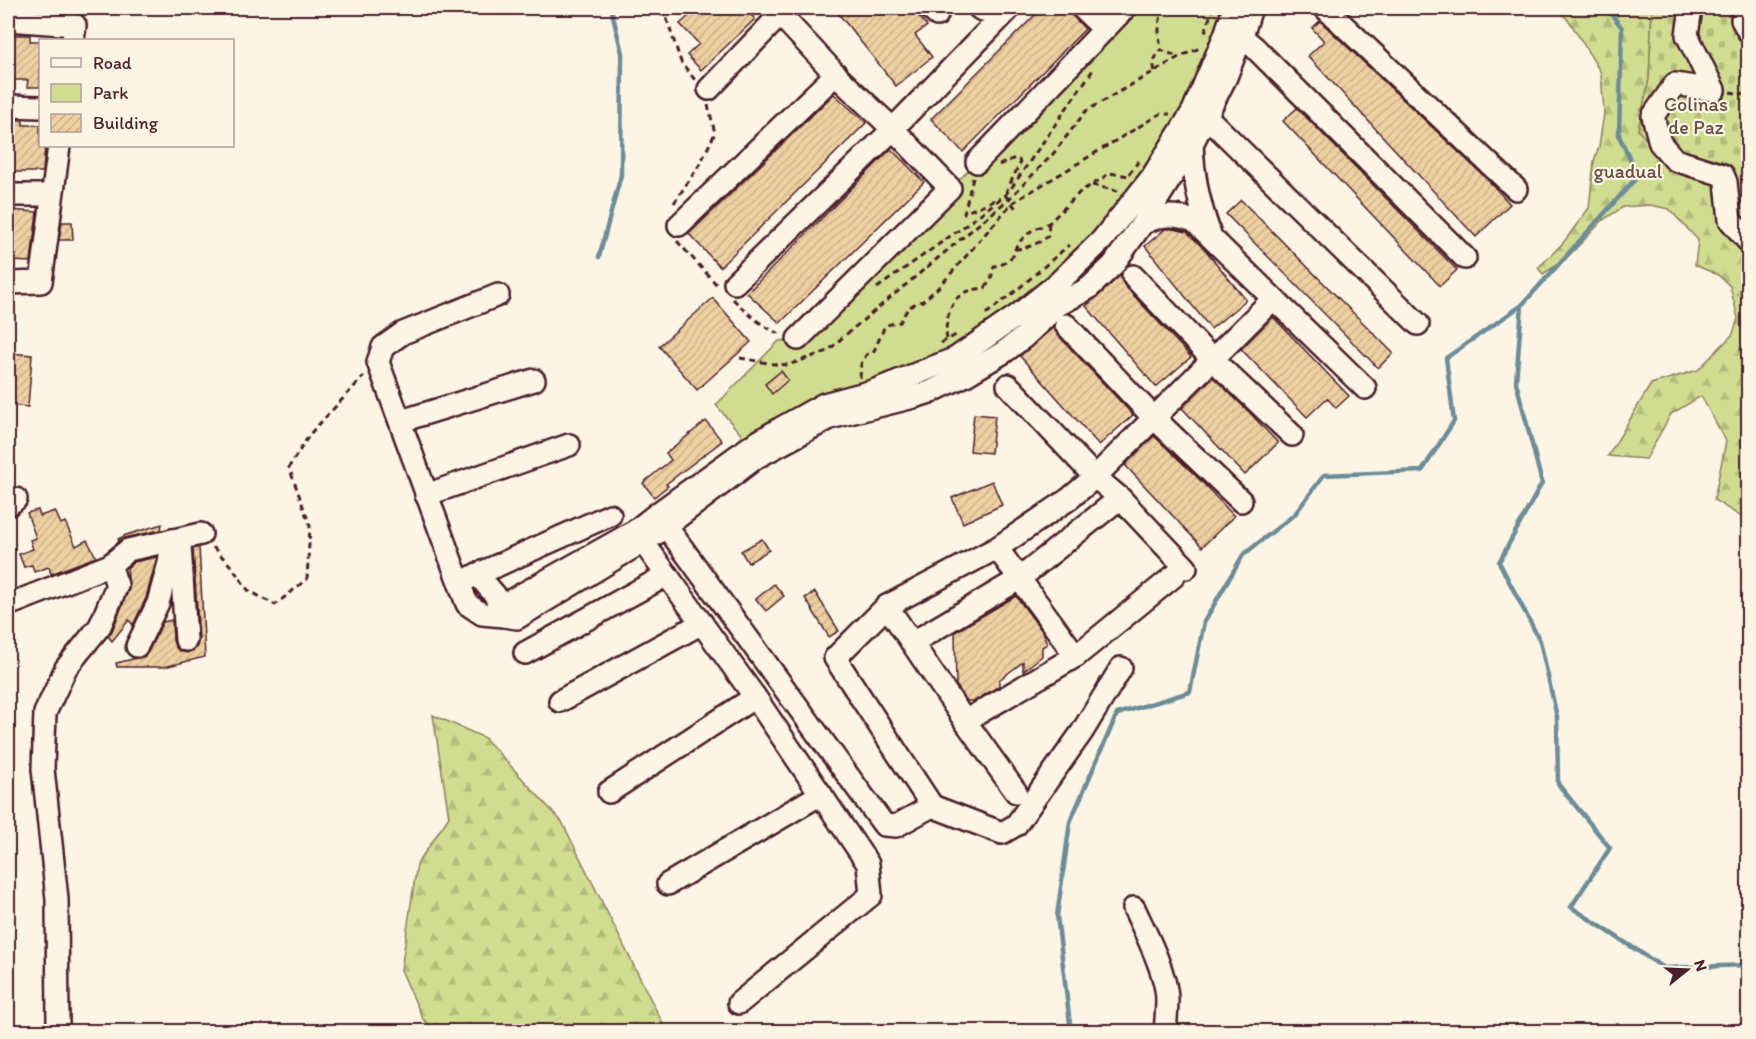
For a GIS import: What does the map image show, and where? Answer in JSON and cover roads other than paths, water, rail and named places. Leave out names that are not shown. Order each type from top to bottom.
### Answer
[{"type":"street","points":[[979,8],[981,10],[984,8]]},
{"type":"street","points":[[735,283],[892,129],[1010,8]]},
{"type":"street","points":[[1082,8],[1104,29]]},
{"type":"street","points":[[980,169],[1125,8]]},
{"type":"street","points":[[498,295],[403,333],[383,347],[378,362],[426,495],[468,578],[467,604],[482,614],[518,618],[643,542],[757,457],[830,418],[930,392],[985,365],[1024,337],[1058,305],[1102,240],[1152,177],[1193,111],[1234,8]]},
{"type":"street","points":[[504,616],[510,601],[635,531],[742,453],[781,428],[824,404],[873,391],[956,358],[1018,315],[1069,288],[1089,288],[1113,265],[1142,224],[1192,144],[1226,77],[1251,8]]},
{"type":"street","points":[[1325,8],[1516,189]]},
{"type":"street","points":[[1691,8],[1687,35],[1714,90],[1675,84],[1653,116],[1657,134],[1660,143],[1675,160],[1723,174],[1730,220],[1749,241]]},
{"type":"street","points":[[1744,8],[1742,20],[1749,31]]},
{"type":"street","points":[[709,89],[777,11],[836,74],[950,188],[798,339]]},
{"type":"street","points":[[8,21],[75,25],[73,39]]},
{"type":"street","points":[[1242,37],[1465,258]]},
{"type":"street","points":[[679,225],[836,74]]},
{"type":"street","points":[[8,106],[39,107]]},
{"type":"street","points":[[1207,117],[1418,324]]},
{"type":"street","points":[[1192,144],[1195,184],[1212,238]]},
{"type":"street","points":[[8,283],[41,282],[59,147]]},
{"type":"street","points":[[8,195],[52,195]]},
{"type":"street","points":[[1142,224],[1168,215],[1181,216],[1194,221],[1365,388]]},
{"type":"street","points":[[1133,276],[1212,359],[1292,435]]},
{"type":"street","points":[[1121,668],[1082,732],[1016,825],[1002,833],[932,806],[835,658],[887,606],[997,548],[1095,477],[1273,299]]},
{"type":"street","points":[[1066,326],[1154,418],[1241,501]]},
{"type":"street","points":[[401,421],[534,380]]},
{"type":"street","points":[[899,381],[914,397]]},
{"type":"street","points":[[965,721],[1076,656],[1180,572],[1120,498],[1095,477],[1008,385]]},
{"type":"street","points":[[426,495],[568,445]]},
{"type":"street","points":[[912,643],[1019,579],[1120,498]]},
{"type":"street","points":[[468,578],[610,515]]},
{"type":"street","points":[[666,525],[884,825],[896,826],[932,806]]},
{"type":"street","points":[[8,604],[110,565],[128,550],[201,534]]},
{"type":"street","points":[[175,539],[186,640]]},
{"type":"street","points":[[137,646],[158,603],[175,539]]},
{"type":"street","points":[[643,542],[755,697],[868,864],[871,895],[739,1003]]},
{"type":"street","points":[[997,548],[1076,656]]},
{"type":"street","points":[[60,1032],[58,1026],[57,899],[43,769],[45,713],[66,669],[100,626],[117,585],[110,565]]},
{"type":"street","points":[[525,653],[667,575]]},
{"type":"street","points":[[887,606],[1016,792]]},
{"type":"street","points":[[560,701],[702,623]]},
{"type":"street","points":[[609,792],[755,697]]},
{"type":"street","points":[[668,884],[821,794]]},
{"type":"street","points":[[1134,908],[1163,976],[1167,996],[1165,1032]]},
{"type":"waterway","points":[[599,257],[621,175],[622,53],[611,8]]},
{"type":"waterway","points":[[1607,8],[1622,28],[1619,136],[1638,176],[1522,305],[1516,382],[1542,483],[1499,562],[1540,641],[1557,717],[1558,784],[1610,848],[1571,907],[1664,968],[1748,965]]},
{"type":"waterway","points":[[1071,1032],[1057,916],[1070,822],[1117,714],[1190,692],[1204,622],[1243,555],[1295,514],[1324,475],[1422,471],[1454,421],[1446,358],[1522,305]]},
{"type":"park label","name":"Colinas de Paz","points":[[1696,116]]},
{"type":"park label","name":"guadual","points":[[1628,171]]}]
